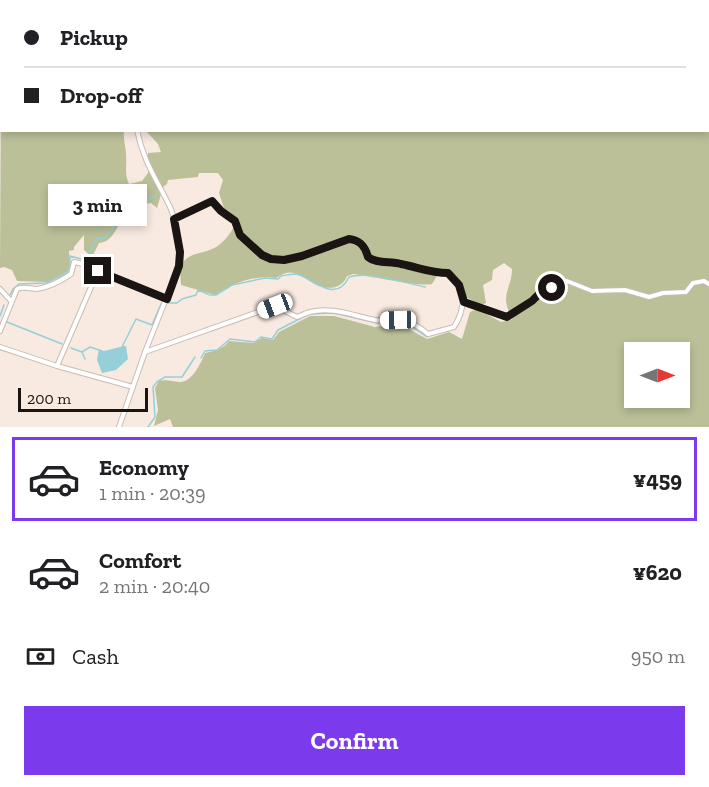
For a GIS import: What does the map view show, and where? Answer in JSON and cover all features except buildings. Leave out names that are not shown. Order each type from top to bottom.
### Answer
[{"type":"street","points":[[119,427],[145,352],[179,266],[180,252],[171,209],[142,153],[138,132]]},
{"type":"street","points":[[145,352],[275,306],[297,317],[322,310],[378,320],[408,321],[428,334],[454,327],[464,302],[459,285],[448,273],[436,273],[399,263],[372,260],[368,257],[366,249],[356,240],[349,239],[292,259],[271,259],[262,255],[240,235],[235,221],[212,201],[174,219]]},
{"type":"street","points":[[0,330],[17,289],[21,287],[41,288],[61,280],[71,274],[74,262],[167,299]]},
{"type":"street","points":[[57,366],[98,271]]},
{"type":"street","points":[[464,302],[507,317],[532,301],[543,290],[567,282],[592,291],[625,290],[649,297],[663,293],[686,292],[693,283],[704,281],[709,284]]},
{"type":"street","points":[[0,289],[11,301]]},
{"type":"street","points":[[0,347],[133,387]]},
{"type":"green space","points":[[1,132],[124,132],[126,173],[129,184],[142,181],[148,173],[148,153],[161,152],[158,144],[147,132],[709,132],[709,427],[173,427],[170,419],[154,426],[158,410],[155,388],[159,381],[179,382],[188,379],[195,372],[205,353],[224,346],[229,341],[254,343],[262,338],[273,340],[279,332],[310,316],[334,316],[375,327],[394,325],[407,328],[427,339],[449,332],[462,339],[470,312],[477,309],[501,322],[511,320],[517,313],[509,312],[507,305],[506,295],[512,269],[504,263],[493,270],[492,280],[483,285],[486,303],[481,305],[466,297],[458,278],[451,271],[440,271],[432,284],[426,285],[354,274],[347,276],[336,287],[328,288],[289,273],[276,278],[244,281],[215,295],[181,285],[181,273],[186,259],[219,245],[237,222],[234,216],[225,211],[219,193],[223,180],[218,173],[199,173],[198,177],[168,180],[163,187],[157,208],[151,203],[137,205],[135,199],[113,234],[106,241],[99,243],[92,257],[84,250],[84,235],[74,250],[69,251],[70,265],[67,272],[47,282],[17,281],[12,270],[0,268]]},
{"type":"water","points":[[126,346],[128,359],[116,370],[102,373],[97,360],[99,349],[104,351]]},
{"type":"waterway","points":[[10,295],[19,284],[46,283],[67,273],[70,256],[85,260],[97,238],[103,239],[130,205],[135,201],[146,201],[156,195]]},
{"type":"waterway","points":[[168,303],[177,303],[196,295],[198,290],[216,295],[232,285],[265,278],[278,279],[281,276],[294,274],[330,289],[337,289],[349,277],[366,275],[425,287]]},
{"type":"waterway","points":[[122,347],[136,319],[152,325],[161,304]]},
{"type":"waterway","points":[[0,316],[4,305]]},
{"type":"waterway","points":[[201,358],[205,351],[217,350],[230,339],[255,342],[261,337],[272,339],[278,330],[309,314],[334,313],[377,323],[393,323]]},
{"type":"waterway","points":[[7,322],[62,344]]},
{"type":"waterway","points":[[398,323],[412,327],[427,337]]},
{"type":"waterway","points":[[82,352],[90,347],[99,350]]},
{"type":"waterway","points":[[71,348],[82,352],[85,359]]},
{"type":"waterway","points":[[148,427],[155,417],[153,387],[165,377],[182,377],[195,357]]},
{"type":"route","points":[[98,271],[167,299],[179,266],[180,252],[174,219],[212,201],[235,221],[240,235],[262,255],[271,259],[292,259],[349,239],[356,240],[366,249],[368,257],[372,260],[399,263],[436,273],[448,273],[459,285],[464,302],[507,317],[518,308],[527,305],[538,293],[552,288]]}]
